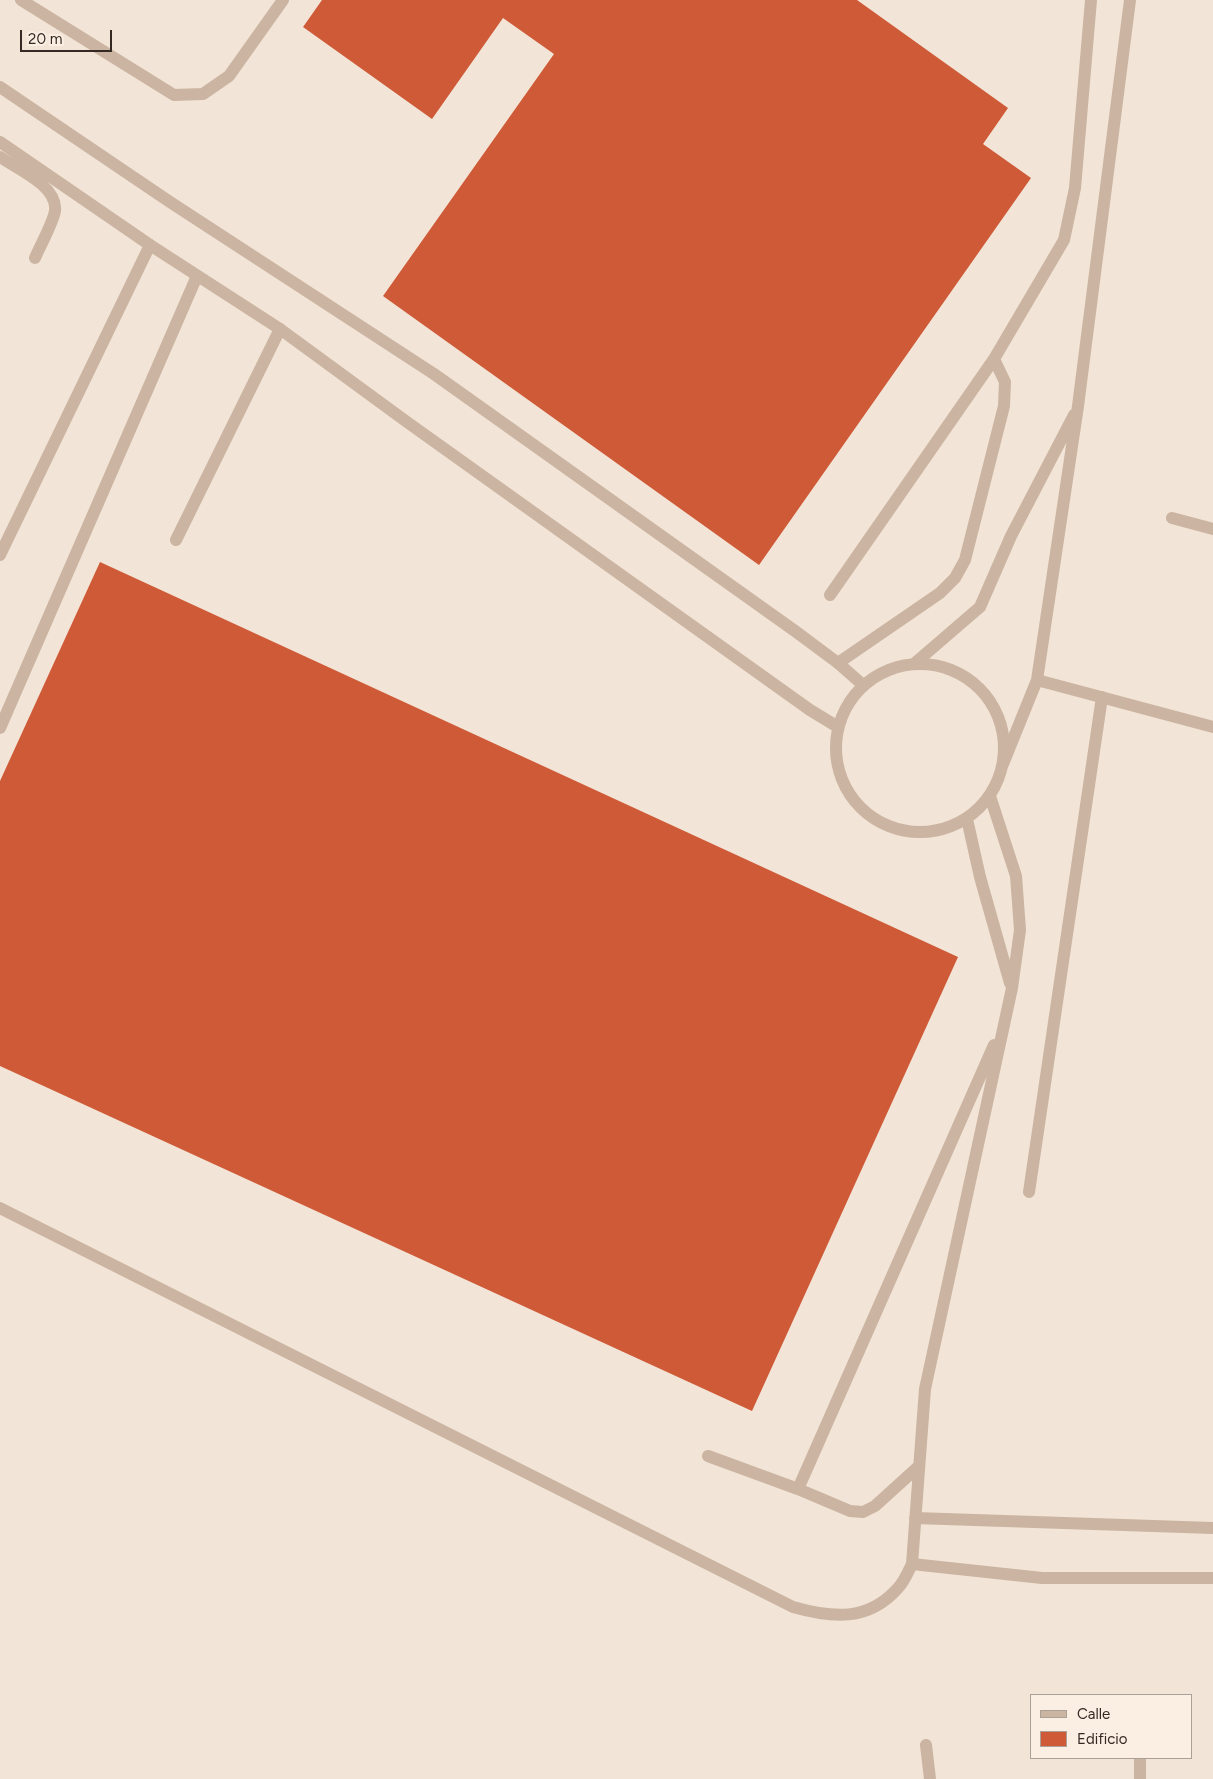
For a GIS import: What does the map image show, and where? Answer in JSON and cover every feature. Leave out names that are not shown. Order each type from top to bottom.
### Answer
[{"type":"street","points":[[21,0],[174,95],[203,94],[228,76],[284,0]]},
{"type":"street","points":[[830,595],[994,359],[1064,240],[1075,188],[1091,0]]},
{"type":"street","points":[[1003,764],[1002,726],[984,692],[953,669],[915,663],[888,670],[863,685],[847,705],[838,727],[837,761],[848,793],[871,817],[902,831],[936,832],[966,819],[990,796],[1003,764],[1037,680],[1078,406],[1130,0]]},
{"type":"street","points":[[0,87],[170,202],[434,374],[787,625],[838,663],[863,685]]},
{"type":"street","points":[[0,142],[150,245],[280,329],[423,434],[810,710],[838,727]]},
{"type":"street","points":[[0,157],[45,187],[54,199],[55,212],[35,258]]},
{"type":"street","points":[[0,555],[150,245]]},
{"type":"street","points":[[0,728],[197,276]]},
{"type":"street","points":[[176,540],[280,329]]},
{"type":"street","points":[[838,663],[940,593],[955,578],[965,560],[1004,406],[1005,382],[994,359]]},
{"type":"street","points":[[915,663],[980,607],[1011,536],[1078,406]]},
{"type":"street","points":[[1172,518],[1213,529]]},
{"type":"street","points":[[1037,680],[1213,727]]},
{"type":"street","points":[[1029,1192],[1102,697]]},
{"type":"street","points":[[0,1208],[793,1607],[822,1615],[855,1615],[882,1604],[900,1587],[912,1564],[925,1389],[1012,988],[1020,930],[1016,876],[990,796]]},
{"type":"street","points":[[966,819],[980,877],[1012,988]]},
{"type":"street","points":[[798,1489],[1004,1021]]},
{"type":"street","points":[[708,1456],[798,1489],[850,1511],[863,1512],[875,1506],[918,1467]]},
{"type":"street","points":[[915,1518],[1213,1528]]},
{"type":"street","points":[[912,1564],[1042,1578],[1213,1578]]},
{"type":"street","points":[[926,1745],[930,1779]]},
{"type":"street","points":[[1140,1759],[1140,1779]]},
{"type":"building","points":[[322,0],[857,0],[1008,108],[983,144],[1031,178],[759,565],[383,296],[554,54],[503,18],[432,119],[303,27]]},
{"type":"building","points":[[100,562],[958,957],[752,1411],[0,1066],[0,781]]}]
